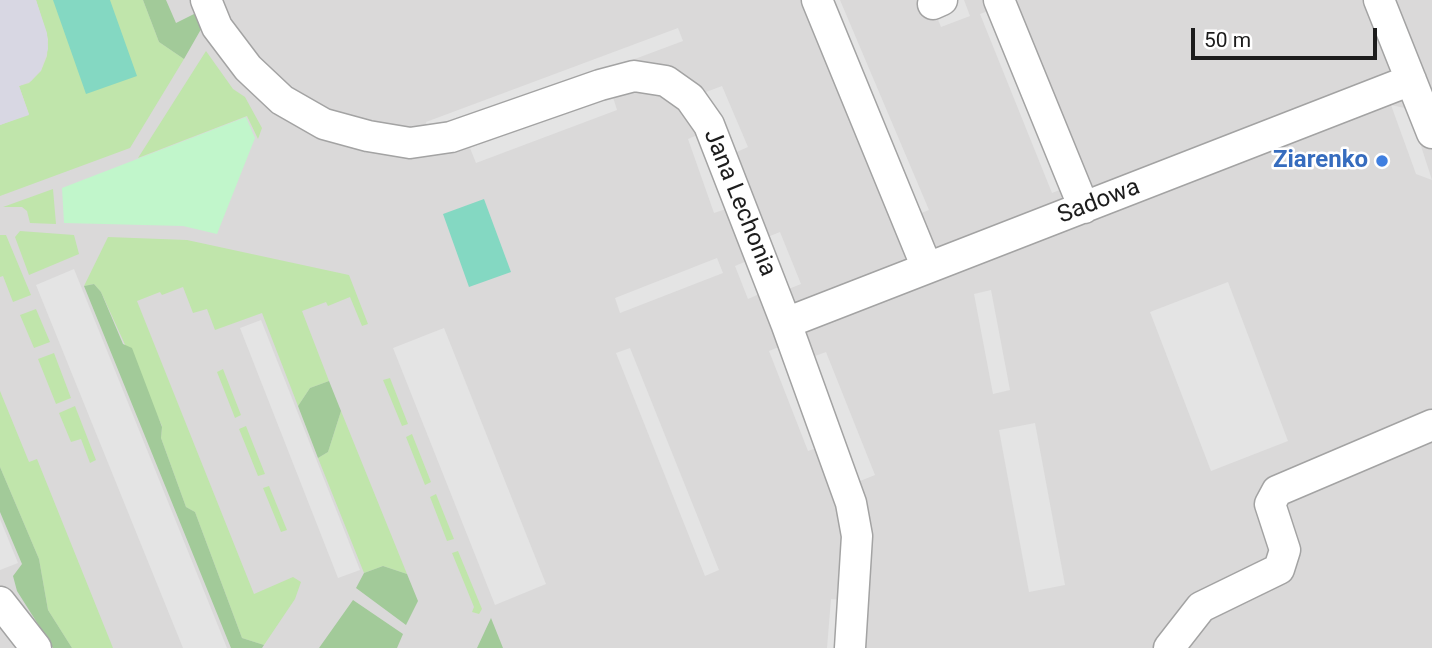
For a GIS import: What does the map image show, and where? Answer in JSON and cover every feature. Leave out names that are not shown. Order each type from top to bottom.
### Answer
[{"type":"street","name":"Jana Lechonia","points":[[206,0],[217,27],[248,68],[282,100],[324,124],[368,136],[410,143],[452,137],[600,85],[634,76],[666,80],[690,98],[709,125],[786,323],[851,503],[857,536],[850,648]]},
{"type":"street","points":[[817,0],[927,268]]},
{"type":"street","points":[[999,0],[1084,208]]},
{"type":"street","points":[[1379,0],[1432,133]]},
{"type":"street","name":"Sadowa","points":[[786,323],[1411,80]]},
{"type":"street","points":[[1170,648],[1201,607],[1279,569],[1285,551],[1270,504],[1277,491],[1432,425]]},
{"type":"street","points":[[0,602],[36,648]]},
{"type":"shaded area","points":[[0,0],[1432,0],[1432,648],[0,648]]},
{"type":"shaded area","points":[[0,0],[36,0],[47,33],[48,49],[41,70],[31,81],[19,86],[29,115],[0,125]]},
{"type":"shaded area","points":[[825,0],[840,0],[929,210],[916,215]]},
{"type":"shaded area","points":[[930,0],[964,0],[970,16],[941,27]]},
{"type":"shaded area","points":[[996,8],[1067,187],[1052,193],[980,14]]},
{"type":"shaded area","points":[[678,28],[683,41],[431,135],[426,122]]},
{"type":"shaded area","points":[[722,86],[748,147],[732,154],[706,92]]},
{"type":"shaded area","points":[[612,94],[617,110],[476,163],[470,148]]},
{"type":"shaded area","points":[[1391,105],[1409,109],[1432,180],[1416,174]]},
{"type":"shaded area","points":[[702,133],[729,208],[714,213],[688,139]]},
{"type":"shaded area","points":[[780,232],[801,284],[786,290],[765,238]]},
{"type":"shaded area","points":[[717,258],[723,273],[620,313],[615,298]]},
{"type":"shaded area","points":[[749,260],[762,293],[748,299],[735,266]]},
{"type":"shaded area","points":[[74,269],[227,648],[183,648],[36,285]]},
{"type":"shaded area","points":[[1228,282],[1288,441],[1211,471],[1150,312]]},
{"type":"shaded area","points":[[991,290],[1010,390],[993,394],[974,294]]},
{"type":"shaded area","points":[[261,320],[360,570],[338,578],[240,328]]},
{"type":"shaded area","points":[[444,328],[546,584],[495,605],[393,348]]},
{"type":"shaded area","points":[[781,346],[819,447],[808,451],[769,351]]},
{"type":"shaded area","points":[[630,348],[719,570],[705,576],[616,353]]},
{"type":"shaded area","points":[[826,352],[875,475],[860,481],[812,357]]},
{"type":"shaded area","points":[[1035,423],[1065,585],[1029,592],[999,430]]},
{"type":"shaded area","points":[[0,519],[18,563],[0,570]]},
{"type":"shaded area","points":[[831,599],[845,600],[841,648],[827,648]]},
{"type":"green space","points":[[36,0],[143,0],[159,42],[184,59],[130,148],[0,196],[0,125],[29,114],[19,86],[29,83],[41,71],[47,56],[48,39]]},
{"type":"green space","points":[[53,0],[110,0],[137,76],[86,94]]},
{"type":"green space","points":[[143,0],[166,0],[176,23],[198,12],[204,24],[184,59],[159,42]]},
{"type":"green space","points":[[206,51],[233,89],[245,97],[262,128],[258,139],[247,116],[138,158]]},
{"type":"green space","points":[[246,117],[255,138],[217,234],[183,226],[64,223],[62,188]]},
{"type":"green space","points":[[53,189],[56,224],[30,223],[27,211],[22,207],[3,207]]},
{"type":"green space","points":[[484,199],[511,272],[469,287],[443,214]]},
{"type":"green space","points":[[20,231],[74,235],[79,254],[29,275],[15,237]]},
{"type":"green space","points":[[0,235],[6,235],[31,295],[13,302],[3,276],[0,277]]},
{"type":"green space","points":[[108,237],[187,240],[349,275],[368,324],[362,326],[350,297],[328,306],[326,302],[302,311],[329,381],[310,388],[298,406],[262,313],[215,330],[207,309],[193,313],[183,287],[137,301],[254,594],[293,577],[301,582],[295,599],[264,645],[242,638],[195,512],[186,507],[161,438],[162,426],[101,292],[94,284],[84,286]]},
{"type":"green space","points":[[94,284],[101,292],[123,344],[132,348],[162,427],[161,438],[186,507],[195,512],[242,638],[264,645],[262,648],[231,648],[84,286]]},
{"type":"green space","points":[[36,309],[50,342],[34,348],[20,315]]},
{"type":"green space","points":[[54,353],[71,398],[56,404],[38,359]]},
{"type":"green space","points":[[223,369],[241,415],[235,418],[217,372]]},
{"type":"green space","points":[[390,378],[408,424],[402,426],[383,380]]},
{"type":"green space","points":[[329,381],[341,411],[328,452],[318,458],[298,406],[310,388]]},
{"type":"green space","points":[[0,391],[29,462],[37,459],[113,648],[72,648],[48,610],[39,559],[0,467]]},
{"type":"green space","points":[[75,406],[96,460],[90,463],[81,439],[71,442],[59,413]]},
{"type":"green space","points":[[341,411],[407,574],[383,566],[364,573],[318,458],[328,452]]},
{"type":"green space","points":[[246,426],[265,474],[258,476],[239,429]]},
{"type":"green space","points":[[412,434],[431,482],[425,485],[406,437]]},
{"type":"green space","points":[[0,467],[39,559],[48,610],[72,648],[53,648],[17,591],[13,576],[22,564],[0,512]]},
{"type":"green space","points":[[269,486],[287,530],[281,532],[263,488]]},
{"type":"green space","points":[[436,494],[454,539],[447,541],[430,497]]},
{"type":"green space","points":[[458,551],[482,609],[479,614],[472,612],[474,607],[452,553]]},
{"type":"green space","points":[[383,566],[407,574],[418,601],[406,625],[356,588],[364,573]]},
{"type":"green space","points":[[353,600],[403,634],[397,648],[319,648]]},
{"type":"green space","points":[[491,618],[503,648],[477,648]]},
{"type":"place","name":"Ziarenko","points":[[1382,161]]}]
